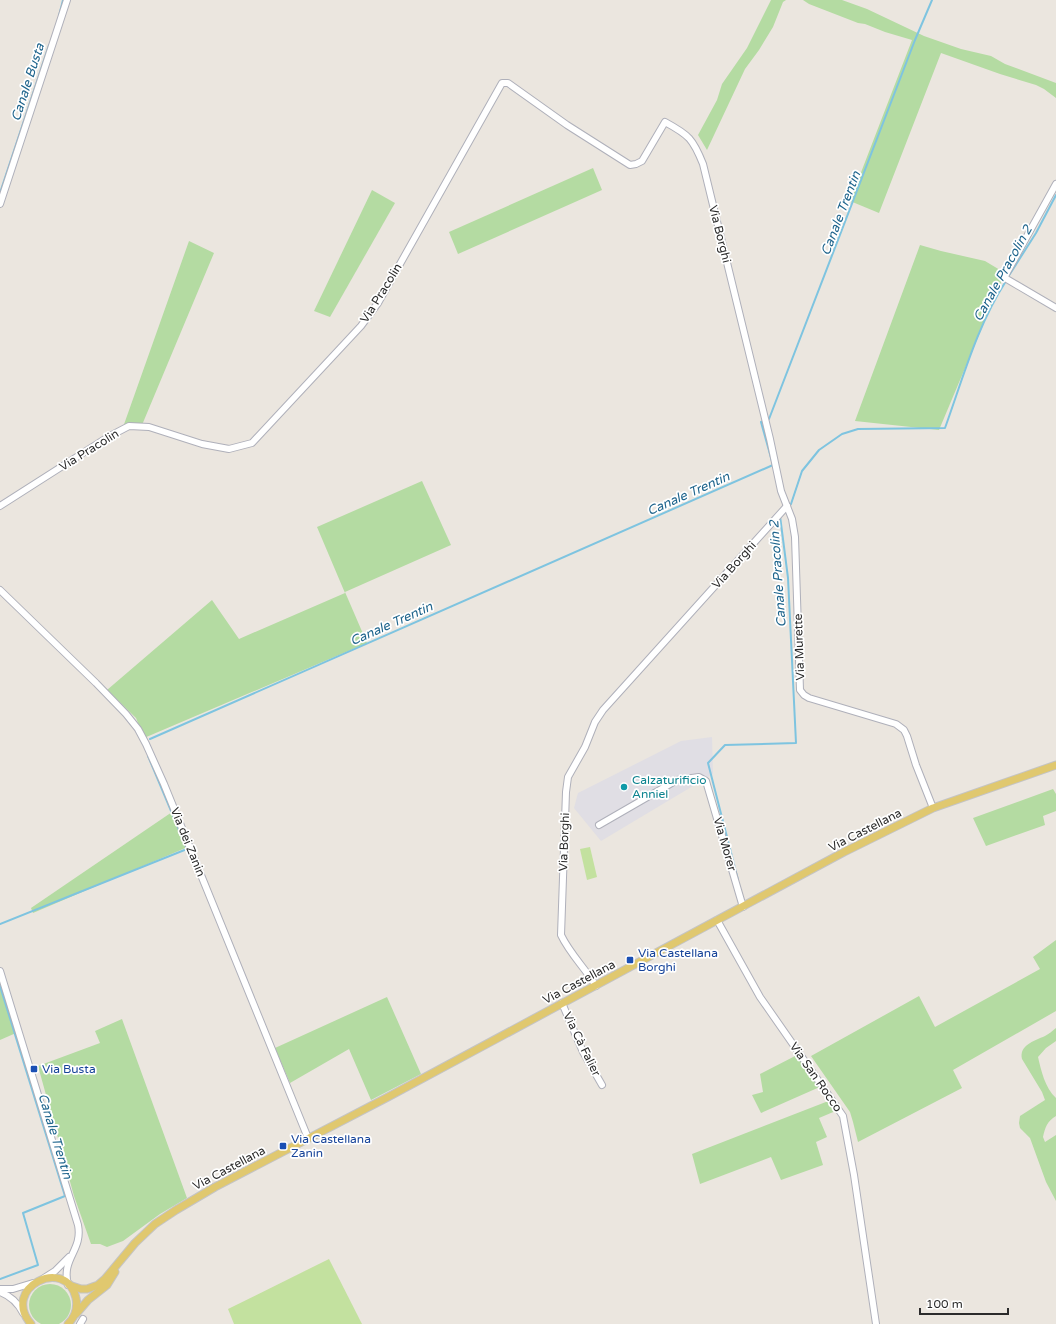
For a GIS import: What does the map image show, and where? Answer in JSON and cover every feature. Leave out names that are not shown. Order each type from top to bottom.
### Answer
[{"type":"main road","name":"Via Castellana","points":[[44,1278],[57,1278],[68,1285],[84,1289],[96,1286],[105,1279],[129,1250],[155,1224],[215,1187],[596,986],[844,852],[933,808],[1056,765]]},
{"type":"main road","name":"Via Castellana","points":[[68,1324],[85,1303],[107,1285],[129,1250]]},
{"type":"main road","points":[[28,1320],[23,1307],[23,1299],[26,1291],[33,1283],[44,1278]]},
{"type":"main road","points":[[68,1285],[74,1293],[76,1300],[74,1315]]},
{"type":"street","points":[[0,204],[67,0]]},
{"type":"street","name":"Via Pracolin","points":[[0,506],[108,437],[128,426],[149,427],[202,444],[229,449],[252,443],[361,326],[378,303],[502,83],[508,83],[567,125],[630,165],[636,164],[642,160],[665,122]]},
{"type":"street","name":"Via Borghi","points":[[596,986],[566,946],[561,935],[566,792],[568,777],[585,747],[595,722],[603,710],[787,506],[781,491],[703,164],[695,144],[682,131],[665,122]]},
{"type":"street","points":[[1056,184],[1005,278],[1056,308]]},
{"type":"street","name":"Via Murette","points":[[787,506],[792,519],[795,537],[800,690],[809,698],[896,724],[904,730],[933,808]]},
{"type":"street","name":"Via dei Zanin","points":[[0,590],[96,683],[126,714],[138,729],[164,784],[308,1138]]},
{"type":"street","name":"Via Morer","points":[[599,825],[677,780],[699,777],[706,781],[743,906]]},
{"type":"street","name":"Via San Rocco","points":[[717,920],[760,997],[843,1116],[854,1176],[876,1324]]},
{"type":"street","points":[[0,971],[79,1229],[77,1246],[55,1271],[44,1278]]},
{"type":"street","name":"Via Cà Falier","points":[[562,1003],[583,1052],[602,1085]]},
{"type":"street","points":[[68,1285],[66,1270],[72,1253]]},
{"type":"street","points":[[0,1290],[13,1289],[33,1283]]},
{"type":"street","points":[[0,1290],[14,1300],[28,1320]]},
{"type":"shaded area","points":[[712,737],[713,774],[601,841],[574,808],[578,793],[681,741]]},
{"type":"green space","points":[[771,0],[786,0],[783,2],[773,27],[745,69],[707,150],[698,135],[717,100],[722,84],[747,48]]},
{"type":"green space","points":[[803,0],[842,0],[867,9],[924,36],[961,49],[991,56],[1005,64],[1056,83],[1056,98],[1036,85],[941,53],[879,213],[850,201],[912,40],[858,23],[809,4]]},
{"type":"green space","points":[[593,168],[602,190],[458,254],[449,232]]},
{"type":"green space","points":[[372,190],[395,203],[330,317],[314,311]]},
{"type":"green space","points":[[189,241],[214,253],[142,425],[134,423],[122,430]]},
{"type":"green space","points":[[920,245],[985,261],[1005,273],[939,430],[855,421]]},
{"type":"green space","points":[[422,481],[451,545],[345,592],[367,643],[144,738],[136,718],[107,690],[212,600],[239,639],[345,593],[317,527]]},
{"type":"green space","points":[[1053,789],[1056,794],[1056,811],[1043,816],[1045,825],[986,846],[973,818]]},
{"type":"green space","points":[[175,810],[190,846],[33,913],[31,908]]},
{"type":"green space","points":[[590,847],[597,877],[587,880],[580,849]]},
{"type":"green space","points":[[1056,940],[1056,1011],[953,1070],[962,1088],[858,1142],[850,1112],[811,1056],[919,996],[935,1027],[1040,969],[1033,957]]},
{"type":"green space","points":[[0,979],[16,1033],[0,1040]]},
{"type":"green space","points":[[387,997],[421,1074],[371,1100],[349,1049],[290,1083],[275,1048]]},
{"type":"green space","points":[[122,1019],[187,1198],[160,1214],[123,1241],[107,1247],[100,1244],[91,1244],[74,1196],[38,1066],[100,1043],[95,1031]]},
{"type":"green space","points":[[1056,1028],[1056,1041],[1046,1048],[1038,1057],[1046,1084],[1056,1098],[1056,1116],[1050,1120],[1043,1137],[1045,1142],[1056,1135],[1056,1201],[1046,1182],[1030,1138],[1020,1128],[1019,1123],[1020,1116],[1045,1100],[1042,1092],[1022,1059],[1023,1050],[1028,1044]]},
{"type":"green space","points":[[799,1054],[822,1086],[761,1113],[752,1095],[763,1092],[760,1074]]},
{"type":"green space","points":[[831,1100],[838,1110],[819,1118],[827,1137],[816,1142],[823,1165],[781,1180],[771,1157],[700,1184],[692,1154]]},
{"type":"green space","points":[[329,1259],[362,1324],[234,1324],[228,1309]]},
{"type":"green space","points":[[46,1284],[54,1284],[62,1287],[68,1293],[71,1305],[68,1317],[62,1323],[54,1326],[46,1326],[38,1323],[32,1317],[29,1309],[29,1301],[32,1293],[38,1287]]},
{"type":"waterway","name":"Canale Busta","points":[[59,16],[63,0]]},
{"type":"waterway","name":"Canale Trentin","points":[[150,739],[773,465],[761,422],[769,419],[915,40],[932,0]]},
{"type":"waterway","name":"Canale Busta","points":[[0,193],[49,45]]},
{"type":"waterway","name":"Canale Pracolin 2","points":[[1008,277],[1036,233],[1056,195]]},
{"type":"waterway","name":"Canale Pracolin 2","points":[[788,507],[791,504],[802,471],[819,450],[842,434],[858,429],[945,428],[979,334],[1006,281]]},
{"type":"waterway","name":"Canale Pracolin 2","points":[[738,880],[708,763],[725,745],[796,743],[788,578],[780,516]]},
{"type":"waterway","name":"Canale Trentin","points":[[0,924],[187,849],[148,756]]},
{"type":"waterway","name":"Canale Trentin","points":[[0,986],[65,1196],[23,1213],[38,1265],[0,1279]]},
{"type":"place","name":"Calzaturificio Anniel","points":[[624,787]]},
{"type":"place","name":"Via Castellana Borghi","points":[[630,960]]},
{"type":"place","name":"Via Busta","points":[[34,1069]]},
{"type":"place","name":"Via Castellana Zanin","points":[[283,1146]]}]
